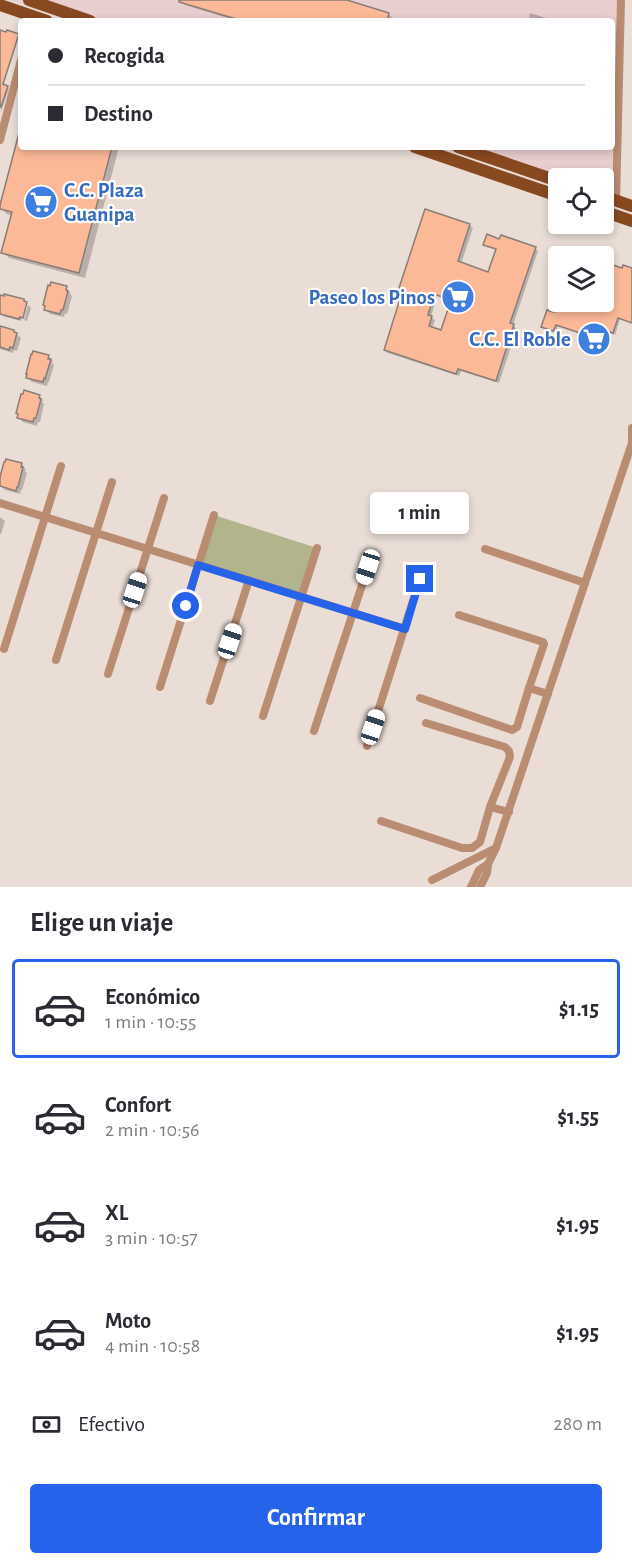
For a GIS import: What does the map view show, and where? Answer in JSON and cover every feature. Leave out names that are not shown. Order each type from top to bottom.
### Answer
[{"type":"main road","points":[[29,0],[81,18]]},
{"type":"main road","points":[[0,5],[32,18]]},
{"type":"main road","points":[[424,150],[548,193]]},
{"type":"main road","points":[[467,150],[548,178]]},
{"type":"main road","points":[[616,201],[632,206]]},
{"type":"main road","points":[[614,215],[632,221]]},
{"type":"street","points":[[616,201],[621,0]]},
{"type":"street","points":[[0,140],[18,71]]},
{"type":"street","points":[[480,887],[509,812],[632,442],[632,428]]},
{"type":"street","points":[[4,648],[61,466]]},
{"type":"street","points":[[56,660],[112,482]]},
{"type":"street","points":[[108,674],[164,498]]},
{"type":"street","points":[[0,503],[405,629]]},
{"type":"street","points":[[160,687],[214,515]]},
{"type":"street","points":[[263,716],[317,548]]},
{"type":"street","points":[[485,549],[585,583]]},
{"type":"street","points":[[314,731],[368,567]]},
{"type":"street","points":[[367,746],[420,579]]},
{"type":"street","points":[[210,701],[249,580]]},
{"type":"street","points":[[420,698],[512,730],[517,727],[543,642],[459,615]]},
{"type":"street","points":[[529,688],[548,694]]},
{"type":"street","points":[[381,821],[462,848],[472,848],[480,842],[490,807],[510,757],[509,752],[505,747],[426,723]]},
{"type":"street","points":[[490,807],[509,812]]},
{"type":"street","points":[[432,880],[496,848]]},
{"type":"street","points":[[471,887],[479,870],[488,864]]},
{"type":"shaded area","points":[[10,0],[618,0],[615,123],[615,18],[63,18]]},
{"type":"shaded area","points":[[451,150],[614,150],[614,168],[548,168],[548,184]]},
{"type":"green space","points":[[214,515],[317,548],[301,597],[198,565]]},
{"type":"building","points":[[179,0],[347,0],[389,13],[388,18],[233,18],[179,2]]},
{"type":"building","points":[[0,30],[6,32],[7,30],[18,34],[18,37],[3,84],[8,86],[0,107]]},
{"type":"building","points":[[18,137],[18,150],[111,150],[79,273],[1,253],[12,212],[0,209]]},
{"type":"building","points":[[425,209],[470,224],[458,261],[488,272],[496,249],[483,245],[487,234],[499,239],[501,235],[536,247],[510,323],[514,324],[496,381],[458,369],[456,374],[384,350],[400,299],[396,297]],"holes":[[[434,294],[451,300],[441,330],[429,326],[432,316],[428,315]]]},
{"type":"building","points":[[614,265],[632,268],[632,323],[618,318],[613,333],[601,329],[598,339],[556,325],[553,331],[541,327],[547,310],[548,312],[614,312]]},
{"type":"building","points":[[51,282],[67,286],[68,291],[60,314],[44,310],[48,285],[50,286]]},
{"type":"building","points":[[4,294],[24,299],[27,302],[23,318],[0,314],[0,295],[4,296]]},
{"type":"building","points":[[0,326],[17,333],[13,348],[10,347],[9,350],[0,347]]},
{"type":"building","points":[[33,351],[49,355],[48,359],[51,359],[43,382],[26,378]]},
{"type":"building","points":[[24,390],[40,395],[41,399],[33,422],[17,418],[16,413]]},
{"type":"building","points":[[6,459],[22,463],[21,467],[23,467],[16,491],[0,486],[0,477]]},
{"type":"place","name":"C.C. Plaza Guanipa","points":[[41,202]]},
{"type":"place","name":"Paseo los Pinos","points":[[458,297]]},
{"type":"place","name":"C.C. El Roble","points":[[594,339]]},
{"type":"route","points":[[186,606],[198,565],[405,629],[420,579]]}]
